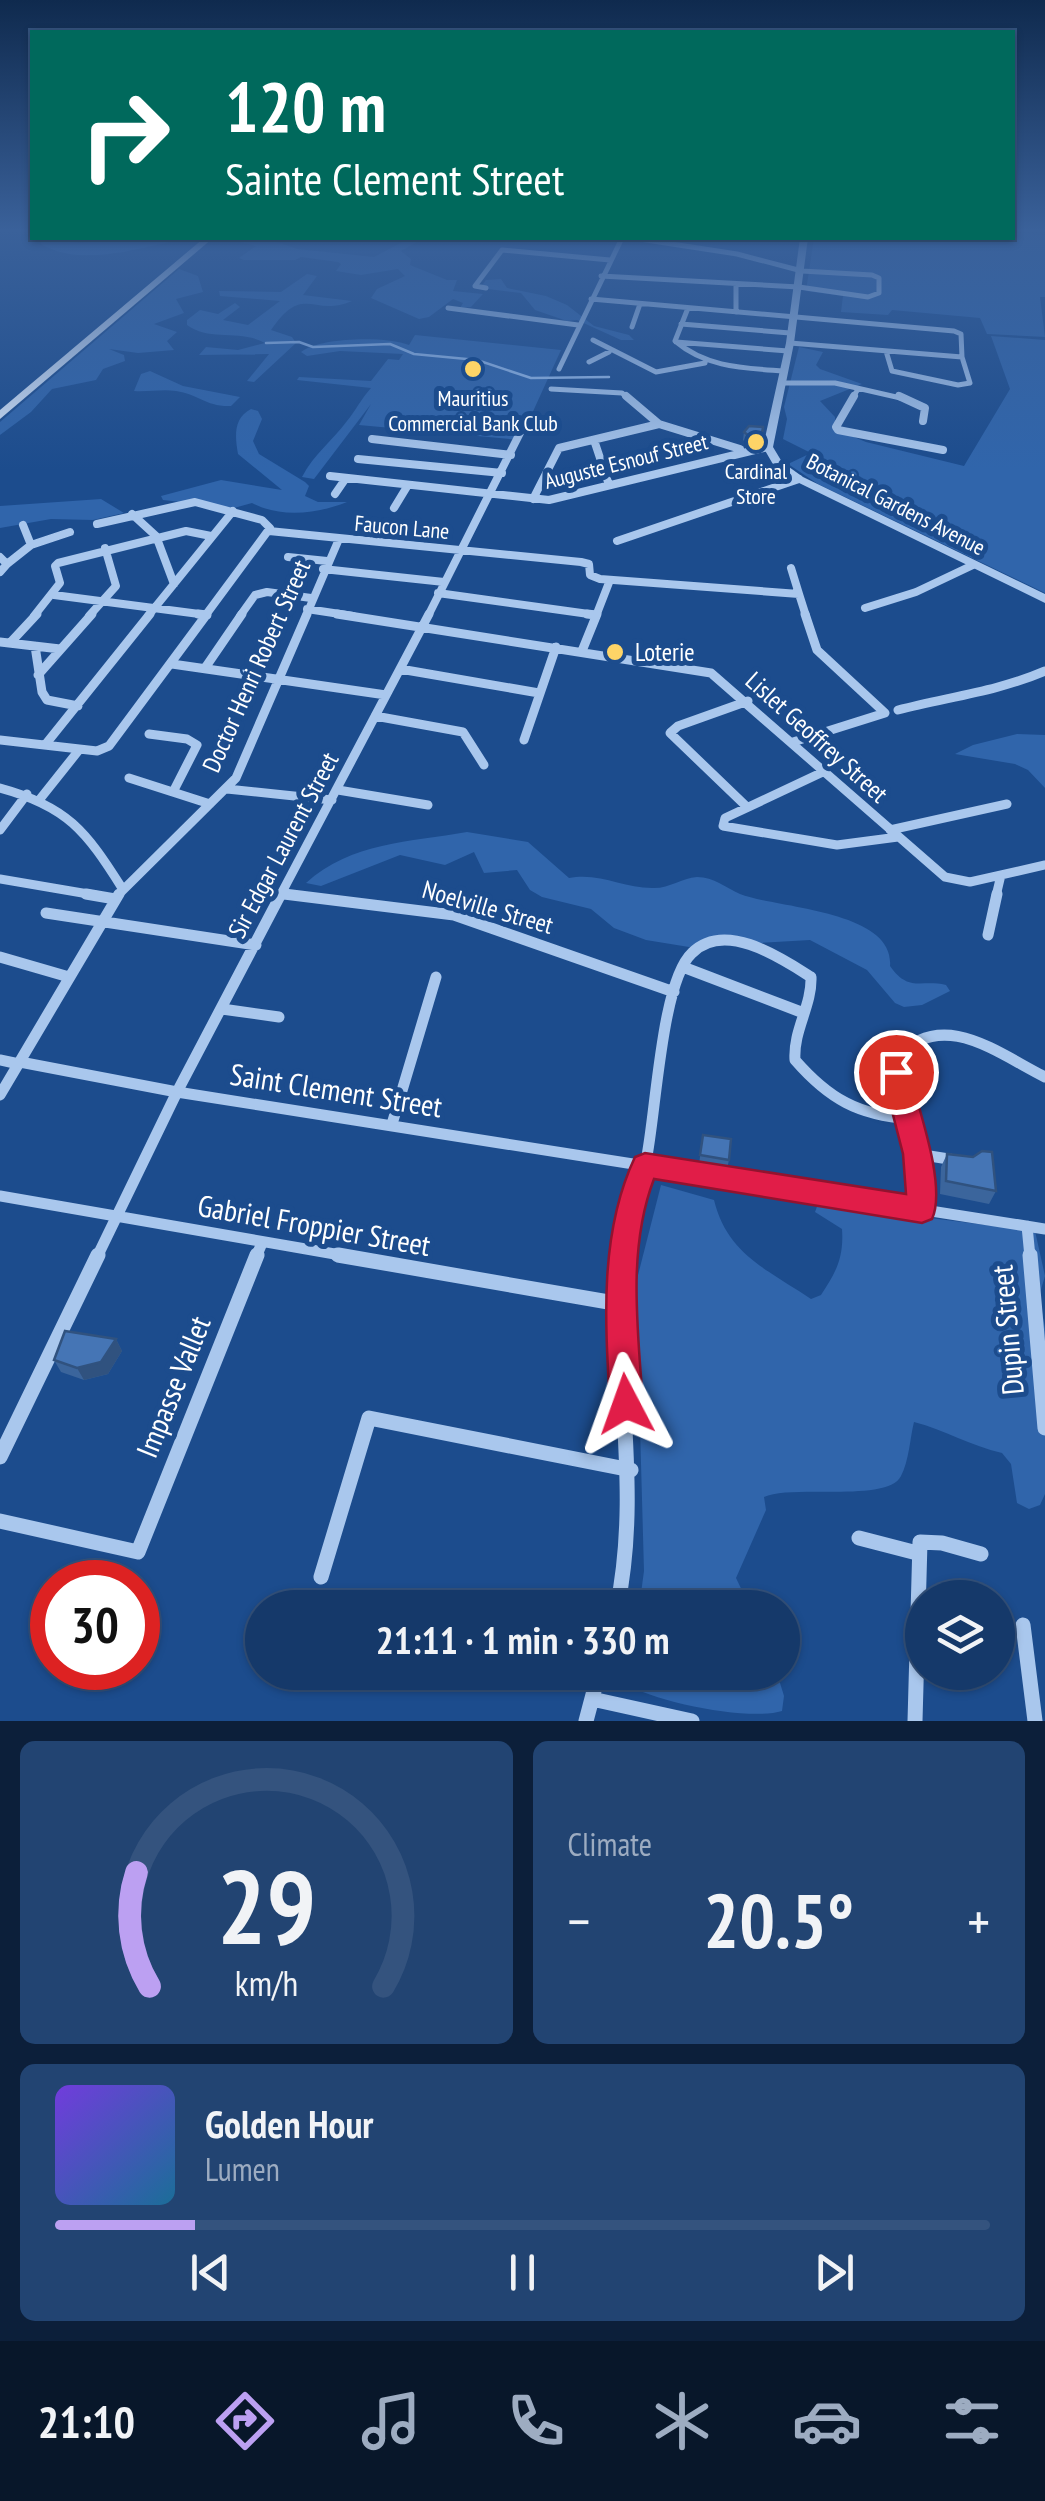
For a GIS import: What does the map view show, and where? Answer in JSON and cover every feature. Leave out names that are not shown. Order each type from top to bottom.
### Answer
[{"type":"main road","points":[[0,416],[126,309]]},
{"type":"street","points":[[458,309],[578,325]]},
{"type":"street","points":[[558,369],[586,309]]},
{"type":"street","points":[[632,327],[638,309]]},
{"type":"street","points":[[674,342],[687,309]]},
{"type":"street","points":[[704,309],[954,330],[960,334],[970,383],[963,386],[892,371],[886,351]]},
{"type":"street","points":[[768,447],[795,309]]},
{"type":"street","points":[[681,324],[790,342],[962,357]]},
{"type":"street","points":[[593,340],[609,352],[635,359],[656,372],[705,363],[810,380],[918,404],[925,408],[923,421]]},
{"type":"street","points":[[674,342],[790,342]]},
{"type":"street","points":[[674,342],[705,363]]},
{"type":"street","points":[[588,362],[609,352]]},
{"type":"street","points":[[551,389],[622,394],[659,424],[743,450]]},
{"type":"street","points":[[858,389],[836,427],[838,430],[944,450]]},
{"type":"street","name":"Sir Edgar Laurent Street","points":[[0,1457],[177,1092],[491,496],[528,417]]},
{"type":"street","points":[[533,500],[555,451],[659,424]]},
{"type":"street","points":[[372,439],[511,455]]},
{"type":"street","points":[[594,440],[609,485]]},
{"type":"street","name":"Auguste Esnouf Street","points":[[330,476],[533,500],[557,498],[768,447]]},
{"type":"street","name":"Botanical Gardens Avenue","points":[[768,447],[778,464],[799,480],[1045,599]]},
{"type":"street","points":[[358,459],[502,473]]},
{"type":"street","points":[[334,494],[346,478]]},
{"type":"street","points":[[617,541],[799,480]]},
{"type":"street","points":[[394,508],[408,486]]},
{"type":"street","points":[[0,740],[97,751],[108,746],[268,531],[268,523],[195,502],[97,524]]},
{"type":"street","points":[[46,745],[233,511]]},
{"type":"street","points":[[132,514],[156,536],[174,584]]},
{"type":"street","points":[[23,525],[31,545]]},
{"type":"street","points":[[5,642],[54,596],[60,583],[55,566],[58,563],[186,530],[211,536]]},
{"type":"street","name":"Faucon Lane","points":[[268,531],[581,562],[589,564],[590,575],[610,580]]},
{"type":"street","points":[[2,564],[31,545],[70,532]]},
{"type":"street","name":"Doctor Henri Robert Street","points":[[0,1095],[119,893],[227,789],[242,766],[339,539]]},
{"type":"street","points":[[38,675],[117,583],[106,548]]},
{"type":"street","points":[[288,556],[596,615]]},
{"type":"street","points":[[865,608],[916,592],[973,565]]},
{"type":"street","points":[[790,568],[817,650],[885,713],[793,742]]},
{"type":"street","points":[[582,651],[610,580],[799,594]]},
{"type":"street","name":"Lislet Geoffrey Street","points":[[205,668],[255,595],[267,592],[422,625],[711,673],[934,870],[954,881],[970,882],[1045,864]]},
{"type":"street","points":[[54,596],[207,615]]},
{"type":"street","points":[[5,642],[60,649]]},
{"type":"street","points":[[36,646],[38,675],[48,700],[78,706]]},
{"type":"street","points":[[524,740],[556,648]]},
{"type":"street","points":[[172,664],[386,695]]},
{"type":"street","points":[[400,670],[539,693]]},
{"type":"street","points":[[898,710],[982,688],[1006,688],[1045,671]]},
{"type":"street","points":[[747,807],[670,733],[678,726],[748,702]]},
{"type":"street","points":[[375,716],[464,732],[484,765]]},
{"type":"street","points":[[149,734],[187,739],[197,745],[174,792]]},
{"type":"street","points":[[40,799],[79,750]]},
{"type":"street","points":[[825,771],[725,818],[723,826],[836,844],[894,834],[1006,804]]},
{"type":"street","points":[[128,778],[210,804]]},
{"type":"street","points":[[0,788],[40,799],[73,817],[119,893]]},
{"type":"street","points":[[227,789],[428,805]]},
{"type":"street","points":[[0,830],[27,794]]},
{"type":"street","points":[[988,935],[1001,875]]},
{"type":"street","points":[[0,879],[119,893]]},
{"type":"street","name":"Noelville Street","points":[[284,894],[454,915],[674,992]]},
{"type":"street","points":[[46,913],[256,945]]},
{"type":"street","points":[[621,1590],[629,1561],[631,1470],[620,1304],[632,1199],[645,1166],[674,992],[692,951],[729,940],[757,947],[811,977],[813,987],[802,1012],[794,1060],[838,1104],[856,1113],[910,1119]]},
{"type":"street","points":[[0,957],[70,977]]},
{"type":"street","points":[[682,967],[802,1012]]},
{"type":"street","points":[[392,1124],[436,977]]},
{"type":"street","points":[[222,1008],[280,1017]]},
{"type":"street","points":[[922,1210],[917,1154],[910,1119],[897,1088],[896,1057],[912,1041],[935,1032],[958,1036],[1045,1077]]},
{"type":"street","name":"Saint Clement Street","points":[[0,1060],[177,1092],[1045,1229]]},
{"type":"street","points":[[917,1154],[967,1162]]},
{"type":"street","name":"Gabriel Froppier Street","points":[[0,1196],[620,1304]]},
{"type":"street","name":"Dupin Street","points":[[1027,1226],[1045,1428]]},
{"type":"street","name":"Impasse Vallet","points":[[0,1521],[138,1552],[262,1243]]},
{"type":"street","points":[[321,1577],[369,1418],[631,1470]]},
{"type":"street","points":[[859,1538],[917,1553]]},
{"type":"street","points":[[915,1721],[920,1542],[942,1543],[982,1554]]},
{"type":"street","points":[[1024,1625],[1035,1721]]},
{"type":"street","points":[[586,1721],[594,1690]]},
{"type":"street","points":[[592,1699],[692,1721]]},
{"type":"shaded area","points":[[132,309],[182,309],[184,313],[154,324],[177,332],[167,341],[174,350],[138,353],[109,349],[124,355],[125,361],[103,369],[96,380],[52,389],[31,412],[0,435],[0,422]]},
{"type":"shaded area","points":[[237,309],[223,320],[248,325],[269,309],[290,309],[271,330],[292,337],[296,343],[254,382],[247,381],[269,354],[199,355],[206,347],[238,350],[265,343],[206,333],[187,325],[187,320],[200,310],[218,314]]},
{"type":"shaded area","points":[[397,309],[439,309],[419,319]]},
{"type":"shaded area","points":[[573,309],[594,326],[629,335],[634,340],[621,340],[577,320],[567,321],[535,310]]},
{"type":"shaded area","points":[[841,309],[1042,309],[1045,337],[987,334],[980,318],[892,310],[888,315]]},
{"type":"shaded area","name":"Mauritius Commercial Bank Club","points":[[415,335],[561,350],[520,440],[359,425],[371,404],[314,479],[302,477],[371,388],[297,380],[299,377],[371,381],[388,359],[399,360],[403,354],[340,351],[307,356],[301,352],[323,343],[354,340],[409,345]]},
{"type":"shaded area","points":[[991,336],[1045,340],[1045,593],[818,484],[788,464],[811,453],[783,439],[787,419],[784,407],[799,347],[823,352],[816,365],[820,369],[862,384],[820,401],[835,417],[835,429],[866,442],[964,466],[1010,389]]},
{"type":"shaded area","points":[[150,371],[183,386],[240,397],[231,406],[222,406],[176,391],[134,391],[141,374]]},
{"type":"shaded area","points":[[251,409],[258,411],[262,419],[253,441],[259,454],[305,482],[309,486],[305,496],[318,502],[347,502],[299,513],[274,511],[252,503],[234,508],[163,500],[161,496],[221,480],[282,490],[238,454],[238,423]]},
{"type":"shaded area","points":[[101,499],[124,513],[93,520],[51,519],[0,528],[0,506]]},
{"type":"shaded area","points":[[1017,734],[1045,735],[1045,788],[1028,770],[1015,764],[955,754],[973,745]]},
{"type":"shaded area","points":[[467,832],[528,842],[569,878],[591,877],[652,888],[703,877],[757,899],[830,914],[874,933],[886,947],[890,966],[903,980],[946,985],[950,991],[922,1005],[904,1007],[895,1003],[867,970],[810,940],[689,947],[646,940],[614,928],[591,909],[542,897],[530,890],[517,870],[484,873],[474,852],[445,865],[400,855],[321,886],[306,883],[324,869],[362,851]]},
{"type":"shaded area","points":[[661,1185],[714,1200],[720,1219],[739,1247],[811,1299],[821,1295],[826,1287],[842,1248],[842,1229],[815,1212],[818,1204],[1035,1231],[1045,1276],[1039,1296],[1045,1328],[1045,1494],[1040,1505],[1029,1509],[1017,1503],[1011,1464],[1002,1453],[914,1422],[904,1470],[892,1484],[859,1491],[777,1493],[764,1497],[766,1510],[736,1578],[742,1590],[641,1590],[636,1283]]},
{"type":"shaded area","points":[[639,1690],[782,1690],[784,1696],[782,1711],[748,1714]]},
{"type":"building","points":[[749,426],[763,427],[762,433],[749,436],[744,432]]},
{"type":"building","points":[[703,1135],[731,1139],[729,1160],[700,1155]]},
{"type":"building","points":[[982,1151],[992,1152],[996,1191],[946,1181],[947,1154],[973,1157]]},
{"type":"building","points":[[65,1331],[116,1339],[101,1362],[77,1368],[54,1360]]},
{"type":"waterway","points":[[266,343],[299,342],[313,347],[390,344],[414,354],[477,360],[531,378],[609,377]]},
{"type":"place","name":"Mauritius Commercial Bank Club","points":[[473,369]]},
{"type":"place","name":"Cardinal Store","points":[[756,442]]},
{"type":"place","name":"Loterie","points":[[615,652]]},
{"type":"route","points":[[626,1404],[620,1304],[626,1232],[632,1199],[645,1166],[922,1210],[917,1154],[910,1119],[897,1088],[896,1072]]}]
